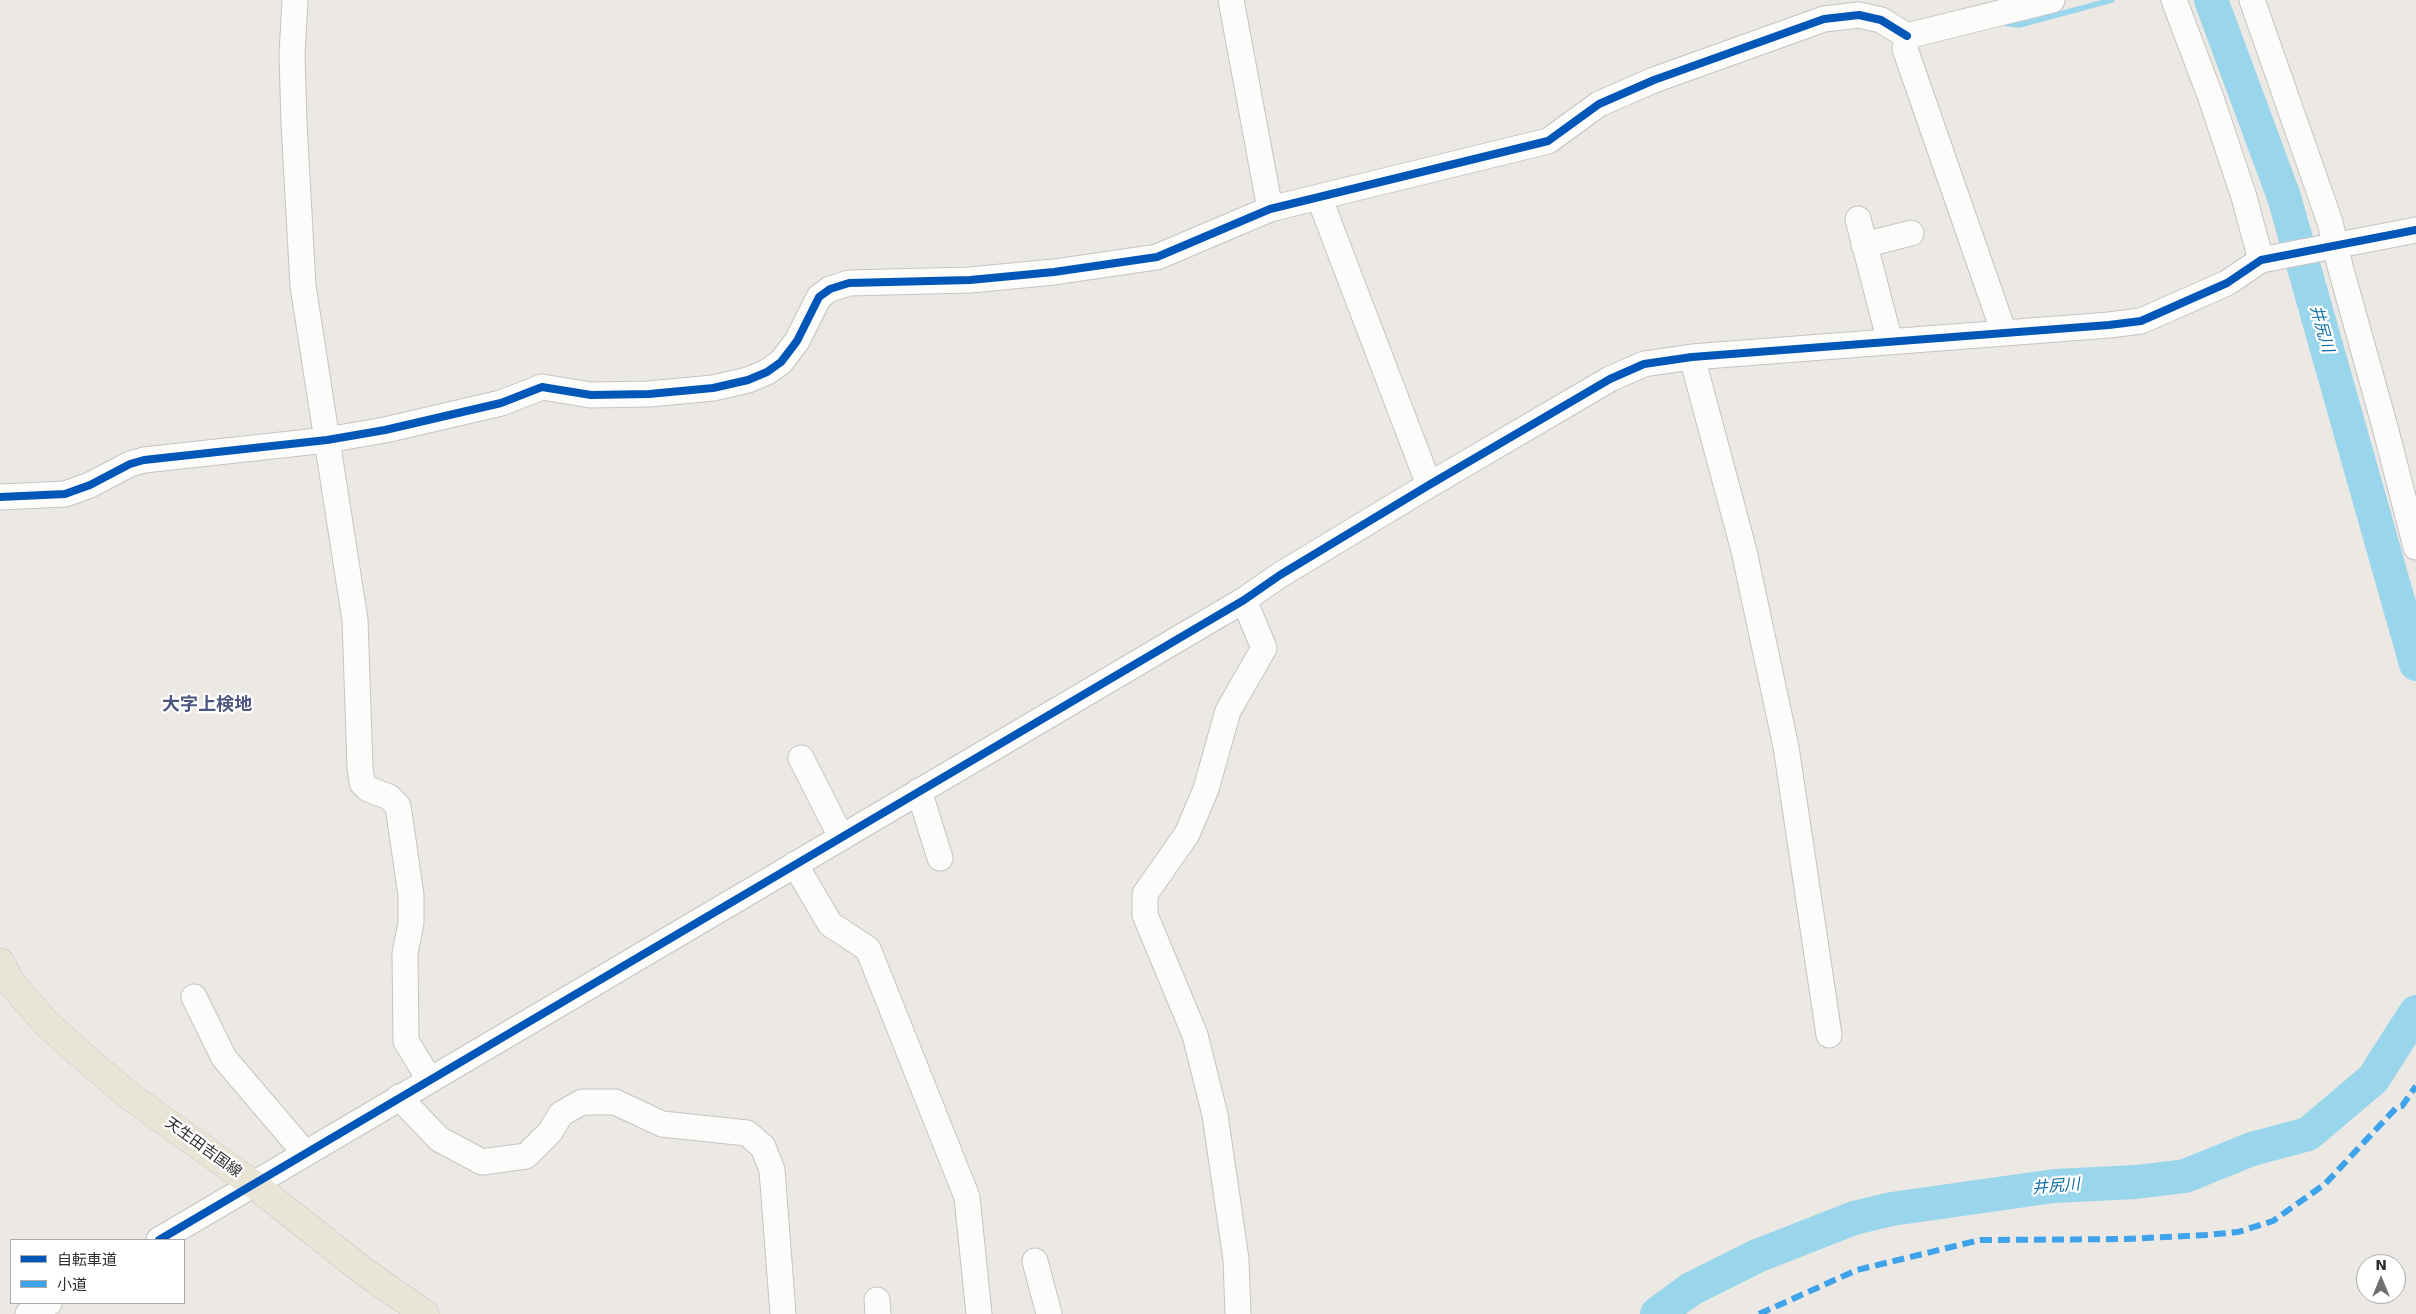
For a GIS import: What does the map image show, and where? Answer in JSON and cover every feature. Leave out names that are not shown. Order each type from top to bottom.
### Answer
[{"type":"main road","name":"天生田吉国線","points":[[4,981],[86,1060],[131,1097],[253,1184],[366,1273],[425,1314]]},
{"type":"street","points":[[295,0],[292,74],[303,286],[355,620],[362,783],[368,789],[389,797],[398,806],[410,895],[411,923],[405,953],[406,1041],[429,1079]]},
{"type":"street","points":[[1231,0],[1270,209]]},
{"type":"street","points":[[0,497],[65,494],[130,464],[144,460],[327,440],[457,415],[501,403],[542,387],[591,395],[649,394],[713,388],[748,380],[767,372],[781,362],[796,341],[819,298],[830,289],[840,286],[848,284],[970,280],[1054,272],[1156,257],[1270,209],[1548,141],[1599,104],[1654,80],[1824,19],[1859,15],[1881,20],[1907,36],[2052,0]]},
{"type":"street","points":[[2174,0],[2211,98],[2267,259]]},
{"type":"street","points":[[2252,0],[2306,150],[2416,547]]},
{"type":"street","points":[[1907,36],[1905,49],[2004,333]]},
{"type":"street","points":[[1319,197],[1429,484]]},
{"type":"street","points":[[1858,219],[1890,342]]},
{"type":"street","points":[[161,1239],[398,1097],[1244,600],[1280,575],[1429,484],[1610,379],[1644,364],[1692,357],[2109,326],[2141,320],[2227,282],[2267,259],[2416,230]]},
{"type":"street","points":[[1864,245],[1911,233]]},
{"type":"street","points":[[1692,357],[1744,551],[1786,747],[1829,1035]]},
{"type":"street","points":[[1238,1314],[1236,1259],[1214,1115],[1195,1036],[1145,915],[1145,894],[1187,834],[1206,789],[1228,711],[1264,648],[1244,600]]},
{"type":"street","points":[[801,758],[841,837]]},
{"type":"street","points":[[919,790],[940,858]]},
{"type":"street","points":[[796,864],[830,924],[868,949],[967,1197],[979,1314]]},
{"type":"street","points":[[194,997],[224,1058],[305,1154]]},
{"type":"street","points":[[398,1097],[439,1139],[482,1162],[526,1156],[550,1132],[561,1114],[582,1102],[616,1102],[662,1124],[747,1133],[763,1147],[772,1170],[783,1314]]},
{"type":"street","points":[[1035,1261],[1049,1314]]},
{"type":"street","points":[[28,1314],[47,1304]]},
{"type":"waterway","points":[[2002,23],[2019,25],[2112,0]]},
{"type":"waterway","name":"井尻川","points":[[2211,0],[2284,197],[2416,664]]},
{"type":"waterway","name":"井尻川","points":[[1657,1314],[1691,1289],[1757,1256],[1854,1218],[1892,1209],[2054,1186],[2136,1182],[2185,1176],[2252,1149],[2308,1134],[2373,1079],[2416,1012]]},
{"type":"marked path","points":[[1759,1314],[1857,1270],[1980,1240],[2125,1239],[2206,1235],[2238,1232],[2273,1221],[2325,1184],[2397,1107],[2402,1106],[2416,1086]]},
{"type":"cycle path","points":[[0,497],[65,494],[90,485],[130,464],[144,460],[327,440],[385,430],[501,403],[542,387],[591,395],[649,394],[713,388],[748,380],[767,372],[781,362],[797,341],[819,297],[830,289],[849,283],[970,280],[1054,272],[1157,257],[1270,209],[1548,141],[1599,104],[1654,80],[1824,19],[1859,15],[1881,20],[1907,36]]},
{"type":"cycle path","points":[[161,1239],[1244,600],[1280,575],[1429,485],[1610,379],[1644,364],[1692,357],[2141,321],[2227,283],[2261,260],[2416,230]]},
{"type":"district","name":"大字上検地","points":[[207,705]]}]
